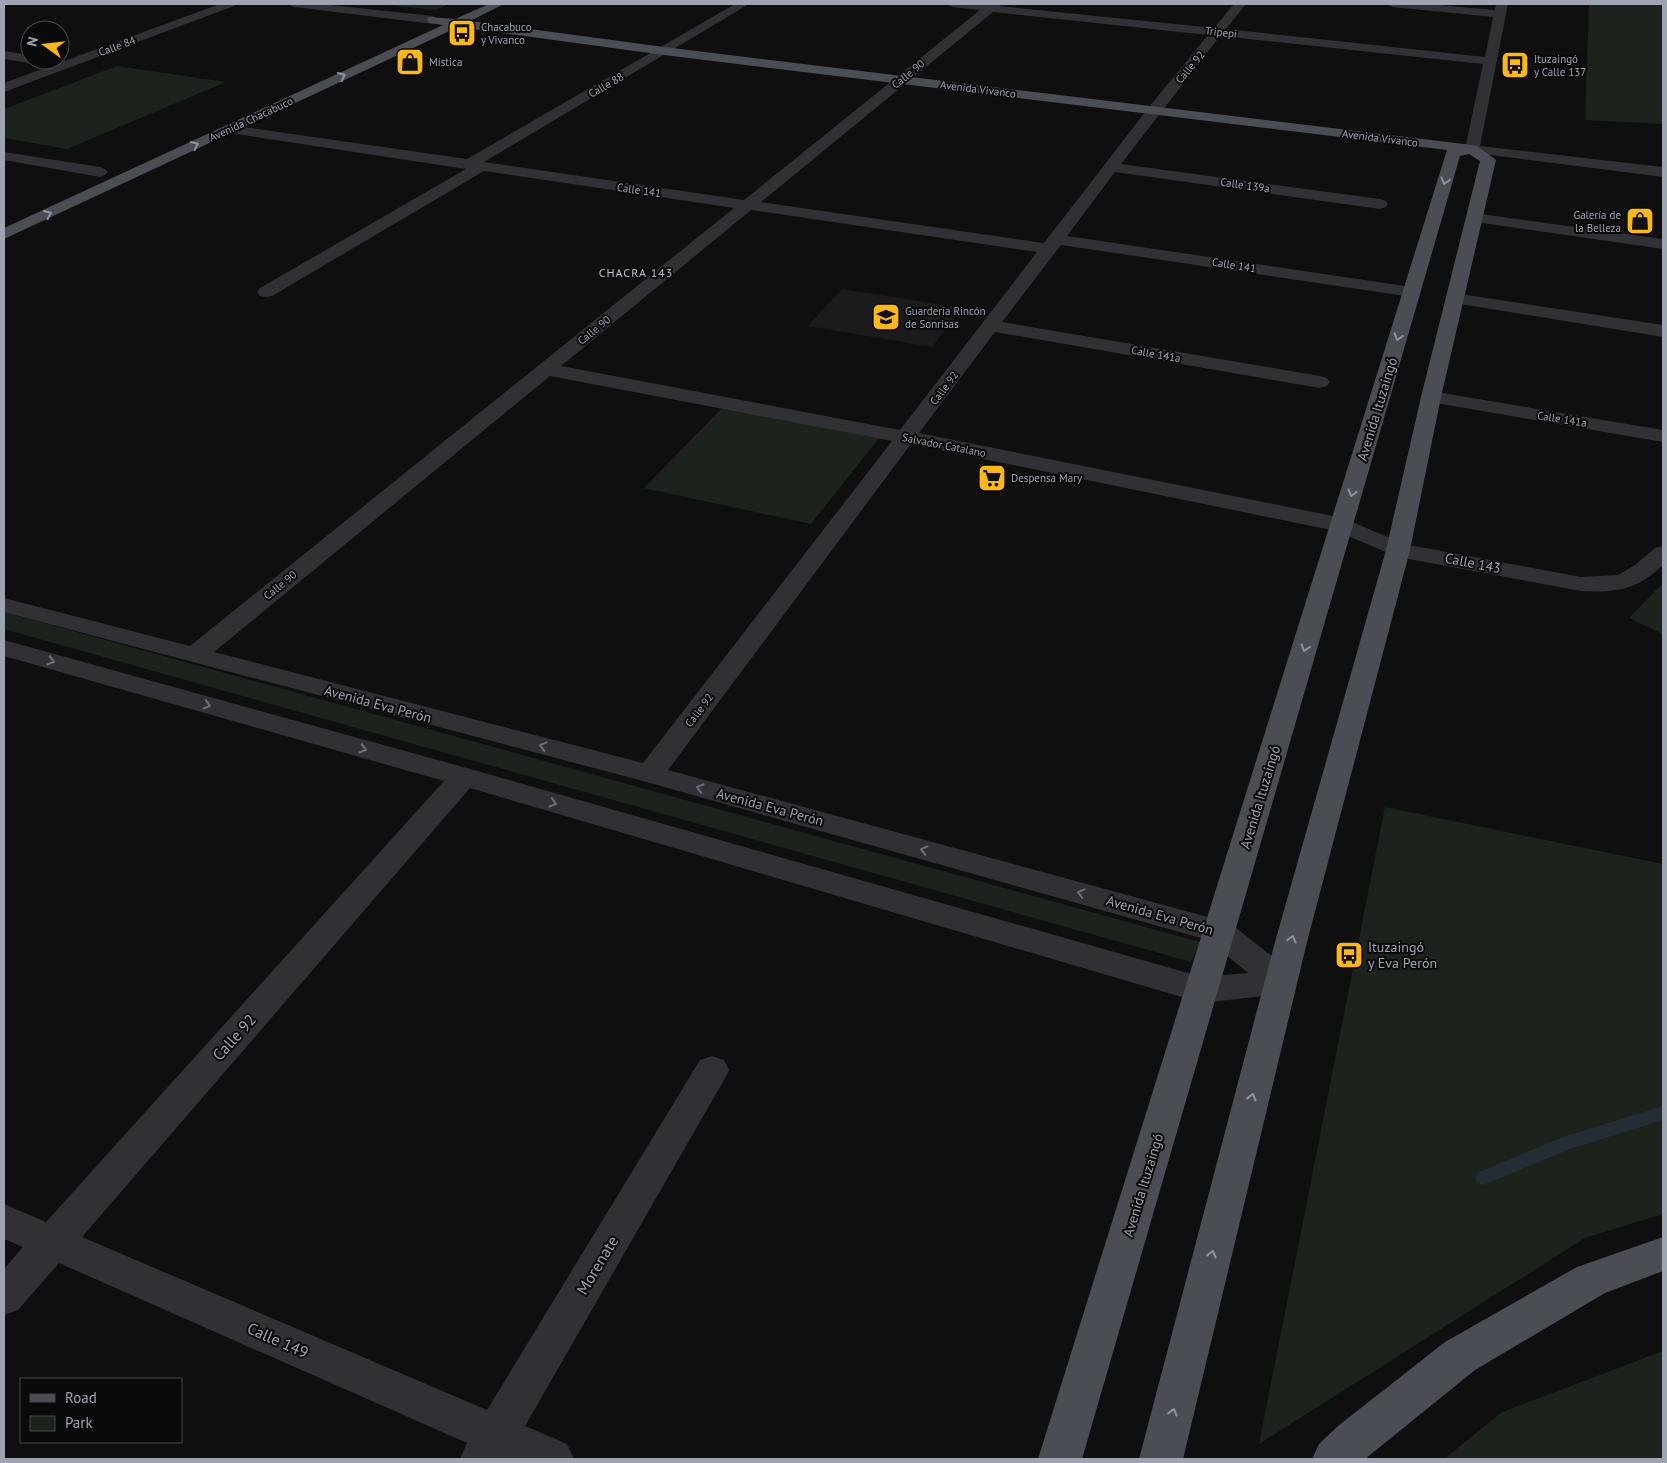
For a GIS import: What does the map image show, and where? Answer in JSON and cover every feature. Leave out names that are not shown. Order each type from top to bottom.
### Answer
[{"type":"main road","name":"Avenida Chacabuco","points":[[4,234],[230,129],[455,17],[498,4]]},
{"type":"main road","name":"Avenida Vivanco","points":[[433,20],[455,17],[664,51],[1472,149]]},
{"type":"main road","name":"Avenida Chacabuco","points":[[278,91],[433,20]]},
{"type":"main road","points":[[1161,1459],[1281,982],[1398,550],[1431,397],[1488,160],[1472,149]]},
{"type":"main road","name":"Avenida Ituzaingó","points":[[1060,1459],[1343,524],[1453,153],[1472,149]]},
{"type":"main road","points":[[74,184],[104,170]]},
{"type":"main road","points":[[1334,1459],[1353,1441],[1460,1356],[1591,1280],[1663,1254]]},
{"type":"street","name":"Calle 84","points":[[70,63],[230,4]]},
{"type":"street","name":"Avenida Vivanco","points":[[294,4],[433,20]]},
{"type":"street","name":"Calle 88","points":[[266,292],[743,4]]},
{"type":"street","name":"Tripepi","points":[[952,4],[993,6],[1489,61]]},
{"type":"street","name":"Calle 92","points":[[650,774],[1154,110],[1240,4]]},
{"type":"street","points":[[1392,4],[1500,9],[1472,149]]},
{"type":"street","name":"Calle 90","points":[[193,656],[993,6]]},
{"type":"street","points":[[4,55],[20,57]]},
{"type":"street","name":"Calle 84","points":[[4,88],[52,70]]},
{"type":"street","name":"Calle 141","points":[[230,129],[747,206],[1412,292]]},
{"type":"street","name":"Avenida Vivanco","points":[[1472,149],[1663,172]]},
{"type":"street","points":[[4,156],[104,170]]},
{"type":"street","name":"Calle 139a","points":[[1111,167],[1380,204]]},
{"type":"street","points":[[1474,218],[1663,244]]},
{"type":"street","points":[[1454,298],[1663,331]]},
{"type":"street","name":"Calle 141a","points":[[991,326],[1320,382]]},
{"type":"street","name":"Salvador Catalano","points":[[546,369],[906,437],[1343,524]]},
{"type":"street","name":"Calle 141a","points":[[1431,397],[1663,436]]},
{"type":"street","name":"Calle 143","points":[[1343,524],[1398,550],[1581,584],[1608,586],[1634,579],[1663,553]]},
{"type":"street","name":"Avenida Eva Perón","points":[[4,605],[193,656],[650,774],[1219,931],[1281,982]]},
{"type":"street","points":[[4,648],[1202,990],[1281,982]]},
{"type":"street","name":"Calle 92","points":[[4,1297],[464,778]]},
{"type":"street","name":"Morenate","points":[[489,1447],[712,1070]]},
{"type":"street","name":"Calle 149","points":[[4,1221],[53,1242],[489,1447],[552,1459]]},
{"type":"shaded area","name":"Guardería Rincón de Sonrisas","points":[[842,289],[962,308],[932,347],[808,326]]},
{"type":"green space","points":[[379,4],[450,4],[435,10]]},
{"type":"green space","points":[[1589,4],[1663,4],[1663,124],[1585,120]]},
{"type":"green space","points":[[117,66],[226,82],[67,149],[4,138],[4,109]]},
{"type":"green space","points":[[723,407],[879,438],[811,524],[644,488]]},
{"type":"green space","points":[[1663,583],[1663,634],[1629,618]]},
{"type":"green space","points":[[4,612],[1200,942],[1191,962],[4,629]]},
{"type":"green space","points":[[1385,807],[1663,864],[1663,1214],[1585,1238],[1259,1444]]},
{"type":"green space","points":[[1663,1351],[1663,1459],[1444,1459],[1502,1412]]},
{"type":"waterway","points":[[1483,1178],[1569,1142],[1663,1113]]},
{"type":"place","name":"Chacabuco y Vivanco","points":[[462,33]]},
{"type":"place","name":"Mística","points":[[410,62]]},
{"type":"place","name":"Ituzaingó y Calle 137","points":[[1515,65]]},
{"type":"place","name":"Galería de la Belleza","points":[[1640,221]]},
{"type":"place","name":"Guardería Rincón de Sonrisas","points":[[886,317]]},
{"type":"place","name":"Despensa Mary","points":[[992,478]]},
{"type":"place","name":"Ituzaingó y Eva Perón","points":[[1349,955]]},
{"type":"district","name":"CHACRA 143","points":[[636,273]]}]
